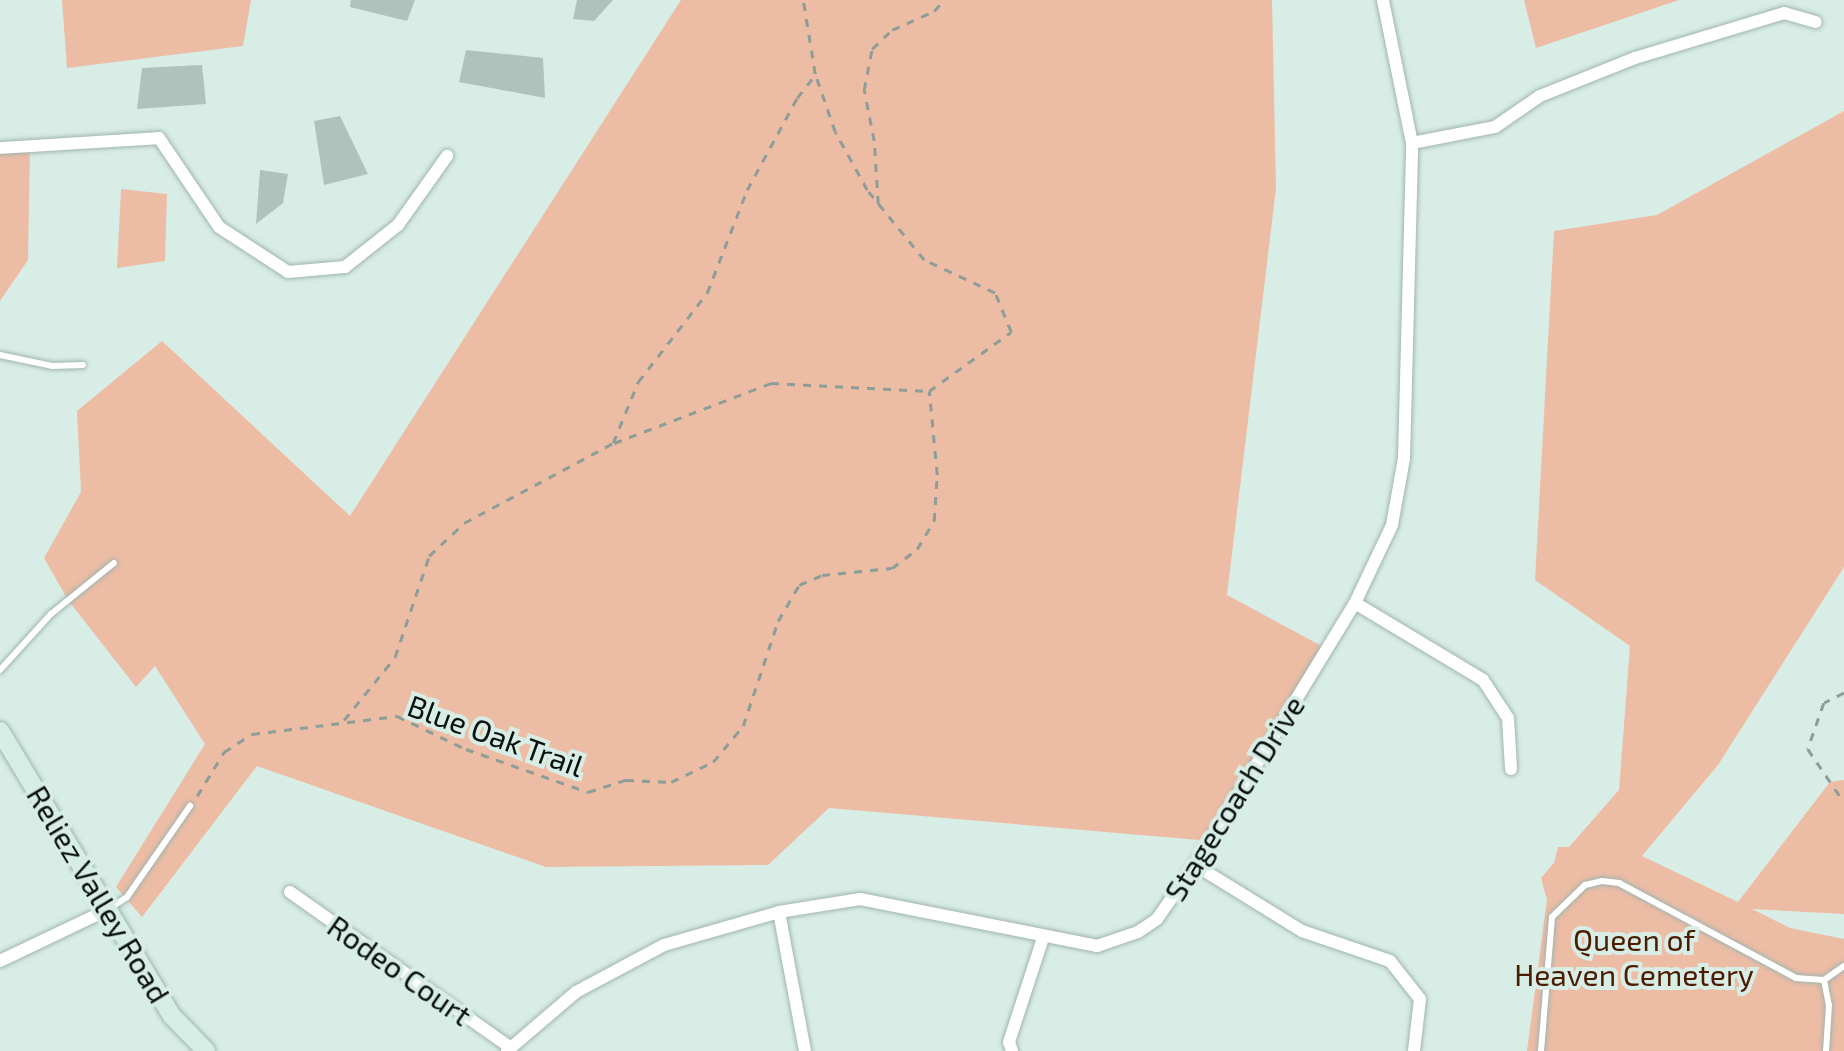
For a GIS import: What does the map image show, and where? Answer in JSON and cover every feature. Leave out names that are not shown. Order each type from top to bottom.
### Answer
[{"type":"main road","name":"Reliez Valley Road","points":[[0,731],[172,1016],[206,1051]]},
{"type":"street","name":"Stagecoach Drive","points":[[508,1049],[576,992],[664,945],[780,912],[860,900],[964,917],[1043,938],[1097,946],[1138,932],[1157,919],[1355,603],[1392,525],[1404,458],[1412,143],[1382,0]]},
{"type":"street","points":[[1412,143],[1495,127],[1540,96],[1635,58],[1784,13],[1816,22]]},
{"type":"street","points":[[0,148],[159,138],[219,228],[288,272],[345,268],[398,226],[446,156]]},
{"type":"street","points":[[1355,603],[1483,680],[1508,718],[1511,769]]},
{"type":"street","points":[[1195,864],[1302,931],[1390,961],[1420,1000],[1414,1051]]},
{"type":"street","name":"Rodeo Court","points":[[290,892],[508,1049]]},
{"type":"street","points":[[0,960],[109,910]]},
{"type":"street","points":[[780,912],[805,1051]]},
{"type":"street","points":[[1012,1051],[1009,1042],[1043,938]]},
{"type":"lane","points":[[0,354],[52,366],[83,366]]},
{"type":"lane","points":[[0,670],[51,614],[114,562]]},
{"type":"lane","points":[[109,910],[126,896],[190,806]]},
{"type":"lane","points":[[1541,1051],[1552,917],[1586,886],[1602,881],[1619,883],[1796,978],[1824,980],[1844,966]]},
{"type":"lane","points":[[1824,980],[1829,1005],[1826,1051]]},
{"type":"path","points":[[342,722],[395,657],[429,556],[464,523],[613,443],[771,383],[929,391],[1011,332],[995,293],[924,260],[878,205],[835,132],[815,74],[804,0]]},
{"type":"path","points":[[878,205],[874,141],[864,90],[872,48],[892,30],[934,11],[944,0]]},
{"type":"path","points":[[613,443],[638,382],[707,292],[747,190],[797,98],[815,74]]},
{"type":"path","name":"Blue Oak Trail","points":[[190,806],[224,752],[252,734],[397,716],[466,749],[588,792],[626,780],[671,782],[713,762],[742,726],[778,622],[799,585],[822,576],[892,568],[917,549],[934,521],[937,475],[929,391]]},
{"type":"path","points":[[1844,693],[1824,703],[1808,750],[1844,802]]},
{"type":"green space","points":[[62,0],[251,0],[243,46],[67,68]]},
{"type":"green space","points":[[681,0],[1272,0],[1276,188],[1227,595],[1327,649],[1210,841],[829,808],[768,865],[546,867],[257,766],[142,917],[116,887],[205,744],[155,666],[136,687],[68,600],[44,558],[81,492],[77,411],[162,341],[350,516]]},
{"type":"green space","points":[[1524,0],[1679,0],[1536,48]]},
{"type":"green space","name":"Queen of Heaven Cemetery","points":[[1844,111],[1844,567],[1718,765],[1642,856],[1738,902],[1830,782],[1844,780],[1844,914],[1752,909],[1790,928],[1844,939],[1844,1051],[1527,1051],[1547,900],[1541,878],[1554,863],[1558,847],[1569,847],[1619,790],[1630,646],[1535,580],[1554,231],[1657,215]]},
{"type":"green space","points":[[30,146],[28,260],[0,301],[0,148]]},
{"type":"green space","points":[[121,189],[167,194],[165,261],[117,268]]},
{"type":"building","points":[[351,0],[415,0],[407,21],[350,7]]},
{"type":"building","points":[[577,0],[613,0],[594,21],[573,19]]},
{"type":"building","points":[[466,50],[543,58],[545,98],[459,82]]},
{"type":"building","points":[[202,65],[206,104],[137,109],[142,68]]},
{"type":"building","points":[[340,116],[368,174],[324,185],[314,121]]},
{"type":"building","points":[[260,170],[288,174],[283,203],[256,224]]}]
